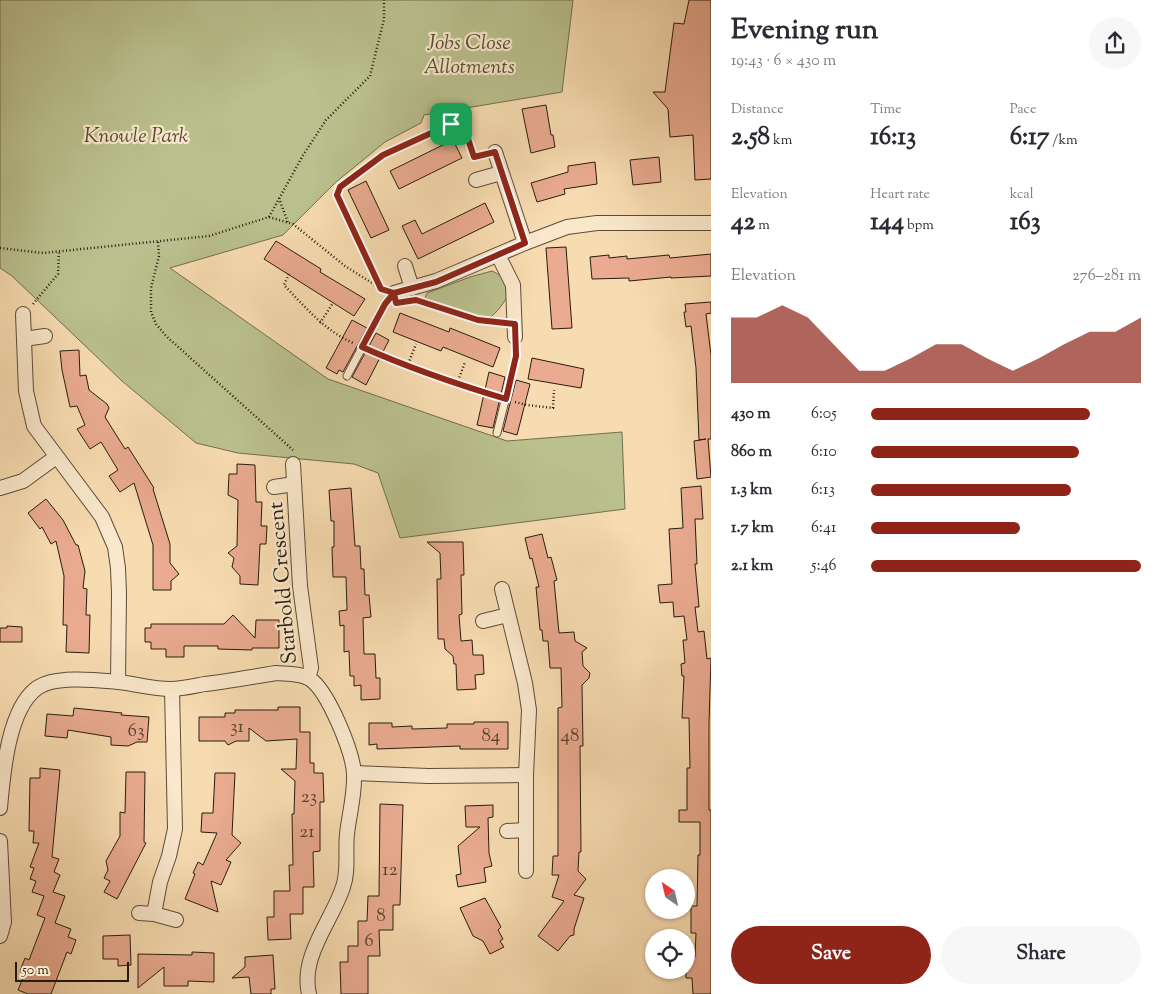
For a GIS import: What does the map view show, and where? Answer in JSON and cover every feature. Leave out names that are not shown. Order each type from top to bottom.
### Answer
[{"type":"street","points":[[495,152],[525,243]]},
{"type":"street","points":[[476,180],[501,174]]},
{"type":"street","points":[[394,293],[414,294],[436,282],[525,243],[567,227],[581,224],[711,223]]},
{"type":"street","points":[[498,255],[512,285],[515,330]]},
{"type":"street","points":[[405,266],[414,294]]},
{"type":"street","points":[[23,314],[26,391],[34,426],[102,517],[115,546],[118,585],[118,682]]},
{"type":"street","points":[[24,339],[45,336]]},
{"type":"street","points":[[0,488],[22,481],[56,457]]},
{"type":"street","name":"Starbold Crescent","points":[[293,464],[300,586],[312,668],[308,678]]},
{"type":"street","name":"Starbold Crescent","points":[[274,487],[294,484]]},
{"type":"street","points":[[502,589],[525,683],[529,710],[526,775],[526,871]]},
{"type":"street","points":[[483,621],[508,615]]},
{"type":"street","name":"Starbold Crescent","points":[[0,808],[2,777],[18,710],[26,698],[38,687],[58,680],[118,682],[172,689],[276,674],[293,674],[308,678],[318,685],[337,720],[348,748],[354,773],[343,886],[311,956],[307,985],[309,994]]},
{"type":"street","points":[[154,914],[160,882],[169,856],[175,829],[172,689]]},
{"type":"street","points":[[354,773],[428,776],[526,775]]},
{"type":"street","points":[[507,831],[526,830]]},
{"type":"street","points":[[0,840],[4,922],[0,936]]},
{"type":"street","points":[[138,913],[154,914],[176,920]]},
{"type":"lane","points":[[347,376],[385,304],[394,293]]},
{"type":"lane","points":[[497,433],[516,356],[515,330]]},
{"type":"path","points":[[269,217],[302,157],[326,120],[370,76],[384,20],[384,0]]},
{"type":"path","points":[[0,248],[42,253],[158,242],[209,236],[269,217],[293,224],[344,266],[381,289],[337,195],[340,187],[383,155],[451,124],[458,124],[465,130],[474,157],[495,152]]},
{"type":"path","points":[[279,198],[288,223]]},
{"type":"path","points":[[158,242],[159,256],[150,299],[151,312],[156,324],[166,336],[299,456],[293,464]]},
{"type":"path","points":[[23,314],[38,300],[58,274],[59,251]]},
{"type":"path","points":[[289,274],[284,285],[320,322],[339,337],[407,367],[527,405],[553,408],[554,390]]},
{"type":"path","points":[[414,294],[478,320],[515,330]]},
{"type":"path","points":[[320,322],[333,303]]},
{"type":"path","points":[[407,367],[416,344]]},
{"type":"path","points":[[457,384],[465,362]]},
{"type":"green space","points":[[0,0],[573,0],[562,92],[424,115],[421,123],[385,142],[336,182],[283,235],[170,268],[328,379],[507,441],[622,432],[625,509],[400,538],[378,473],[354,464],[238,453],[196,443],[122,381],[12,276],[0,268]]},
{"type":"green space","points":[[492,271],[500,275],[504,280],[508,296],[488,320],[425,298],[427,293]]},
{"type":"building","points":[[689,0],[711,0],[711,179],[695,180],[693,135],[670,137],[668,109],[653,92],[665,92],[674,23],[684,24]]},
{"type":"building","points":[[546,105],[555,147],[531,153],[522,109]]},
{"type":"building","points":[[453,140],[462,158],[399,189],[390,171]]},
{"type":"building","points":[[659,157],[661,182],[633,185],[630,160]]},
{"type":"building","points":[[595,162],[597,184],[564,189],[565,194],[537,202],[531,183],[568,172],[568,166]]},
{"type":"building","points":[[366,181],[389,230],[371,238],[348,190]]},
{"type":"building","points":[[485,203],[494,222],[418,259],[402,226],[415,220],[422,234]]},
{"type":"building","points":[[276,241],[321,269],[320,272],[365,299],[354,316],[264,259]]},
{"type":"building","points":[[566,247],[572,328],[552,329],[546,248]]},
{"type":"building","points":[[711,254],[711,276],[629,281],[629,278],[592,279],[590,257],[609,255],[609,258],[627,256],[627,259],[669,255],[670,258]]},
{"type":"building","points":[[711,302],[711,313],[706,314],[711,355],[711,439],[708,439],[711,477],[697,479],[694,441],[706,439],[699,440],[696,368],[691,326],[686,327],[684,312],[686,312],[685,304]]},
{"type":"building","points":[[400,313],[449,332],[450,328],[500,348],[493,367],[443,347],[441,351],[393,332]]},
{"type":"building","points":[[352,320],[367,328],[343,372],[339,370],[337,374],[326,368]]},
{"type":"building","points":[[376,333],[389,340],[366,385],[352,377]]},
{"type":"building","points":[[79,350],[80,376],[86,375],[89,390],[107,404],[109,408],[105,417],[125,449],[128,447],[154,488],[170,544],[170,563],[179,574],[171,581],[171,590],[153,590],[153,545],[134,483],[120,492],[109,476],[118,470],[101,442],[90,449],[77,429],[85,425],[77,406],[70,407],[60,351]]},
{"type":"building","points":[[532,358],[584,369],[581,388],[528,379]]},
{"type":"building","points":[[489,372],[505,377],[493,428],[477,425]]},
{"type":"building","points":[[516,380],[530,384],[517,435],[503,431]]},
{"type":"building","points":[[237,464],[255,465],[256,502],[262,502],[261,526],[267,526],[266,544],[260,544],[258,585],[240,584],[240,576],[232,567],[234,558],[228,553],[237,546],[238,500],[228,495],[229,474],[237,474]]},
{"type":"building","points":[[701,486],[703,519],[695,519],[697,564],[695,564],[699,607],[695,607],[698,632],[704,631],[707,659],[711,658],[709,810],[711,810],[711,994],[693,994],[692,979],[695,979],[696,933],[695,929],[691,929],[691,919],[695,919],[695,906],[697,906],[700,822],[679,822],[679,810],[687,810],[687,768],[690,768],[689,718],[682,718],[684,676],[682,676],[681,664],[685,663],[683,640],[687,640],[684,616],[674,617],[673,602],[660,603],[658,585],[672,584],[669,529],[683,528],[681,488]]},
{"type":"building","points":[[351,488],[355,546],[360,546],[361,569],[364,569],[365,595],[369,595],[371,617],[363,618],[364,654],[375,654],[376,678],[380,678],[380,699],[361,700],[361,685],[354,686],[354,676],[350,676],[349,651],[344,652],[344,625],[340,626],[339,611],[347,610],[346,577],[333,577],[332,547],[334,547],[334,521],[331,521],[329,490]]},
{"type":"building","points":[[46,499],[63,520],[76,545],[78,545],[85,571],[83,588],[87,589],[86,615],[90,615],[89,653],[66,652],[67,625],[63,625],[64,576],[56,541],[51,544],[42,527],[40,529],[28,513]]},
{"type":"building","points":[[542,534],[548,558],[551,557],[557,580],[554,581],[559,633],[574,632],[575,641],[587,648],[582,652],[583,666],[590,673],[589,678],[582,685],[583,746],[580,746],[581,852],[579,852],[578,871],[586,879],[574,895],[584,898],[574,929],[574,935],[570,936],[558,951],[538,936],[564,901],[552,897],[559,875],[552,875],[553,856],[558,856],[558,708],[562,707],[561,668],[550,668],[548,641],[543,641],[542,630],[540,630],[536,587],[539,587],[525,538]]},
{"type":"building","points":[[427,542],[463,542],[464,575],[461,575],[462,614],[459,615],[461,641],[472,640],[473,655],[483,655],[484,674],[475,675],[476,689],[457,690],[456,664],[454,664],[453,656],[445,649],[444,639],[438,639],[437,579],[441,579],[440,553]]},
{"type":"building","points":[[233,615],[255,638],[256,620],[279,620],[279,648],[252,648],[252,650],[218,649],[218,646],[184,646],[184,657],[166,657],[166,649],[151,649],[151,642],[145,642],[145,628],[151,628],[151,624],[224,624]]},
{"type":"building","points":[[7,626],[22,627],[22,642],[0,642],[0,628],[7,628]]},
{"type":"building","points":[[278,707],[300,707],[300,732],[310,732],[310,763],[314,763],[314,773],[323,773],[324,802],[320,802],[320,851],[313,852],[314,887],[303,887],[303,914],[290,914],[291,939],[268,940],[267,917],[274,917],[274,891],[290,891],[289,865],[293,865],[292,814],[294,814],[295,781],[281,769],[296,769],[297,739],[266,741],[249,728],[249,741],[236,741],[228,745],[225,741],[199,741],[199,717],[225,717],[225,713],[235,713],[235,710],[278,710]]},
{"type":"building","points":[[74,708],[149,717],[147,742],[137,742],[128,746],[111,745],[111,737],[68,730],[67,738],[45,736],[47,714],[73,716]]},
{"type":"building","points":[[474,722],[508,722],[508,749],[460,749],[460,746],[377,749],[377,744],[369,745],[369,723],[392,723],[392,727],[412,726],[412,729],[447,728],[447,724],[474,724]]},
{"type":"building","points":[[40,768],[60,770],[52,857],[59,859],[54,872],[60,875],[53,892],[65,896],[55,923],[71,929],[68,937],[76,940],[71,954],[67,952],[51,994],[28,994],[18,990],[25,973],[20,971],[25,958],[29,960],[45,918],[37,915],[44,896],[32,892],[36,881],[30,879],[34,868],[30,867],[39,843],[33,843],[34,831],[29,831],[30,778],[40,778]]},
{"type":"building","points":[[126,772],[145,772],[144,842],[146,843],[117,899],[104,892],[110,881],[104,878],[108,870],[106,861],[120,836],[120,812],[125,813]]},
{"type":"building","points":[[215,773],[235,773],[232,835],[241,843],[226,860],[231,862],[221,885],[211,881],[218,912],[185,899],[198,862],[203,865],[217,833],[201,832],[202,813],[213,813]]},
{"type":"building","points":[[380,804],[403,805],[400,905],[393,905],[393,930],[379,930],[380,956],[368,956],[368,994],[341,994],[340,962],[348,962],[348,946],[358,946],[358,921],[367,921],[368,896],[379,896]]},
{"type":"building","points":[[493,805],[493,817],[488,818],[489,853],[492,866],[484,868],[486,882],[458,887],[456,875],[461,874],[458,846],[480,827],[466,827],[465,806]]},
{"type":"building","points":[[485,898],[501,927],[498,930],[503,939],[500,941],[504,947],[490,954],[483,941],[473,936],[460,908]]},
{"type":"building","points":[[130,935],[131,965],[118,966],[118,959],[103,959],[103,936]]},
{"type":"building","points":[[192,952],[214,953],[214,982],[188,981],[188,986],[164,986],[164,967],[138,988],[138,954],[192,955]]},
{"type":"building","points":[[273,955],[275,989],[271,989],[271,994],[251,994],[249,977],[232,978],[245,967],[245,957]]},
{"type":"route","points":[[451,124],[383,155],[340,187],[337,195],[381,289],[394,293],[396,303],[416,300],[478,320],[515,324],[516,356],[506,399],[407,367],[362,347],[385,304],[394,293],[436,282],[525,243],[495,152],[474,157],[465,130],[458,124],[451,124]]},
{"type":"park label","name":"Jobs Close Allotments","points":[[469,54]]},
{"type":"park label","name":"Knowle Park","points":[[136,135]]}]
